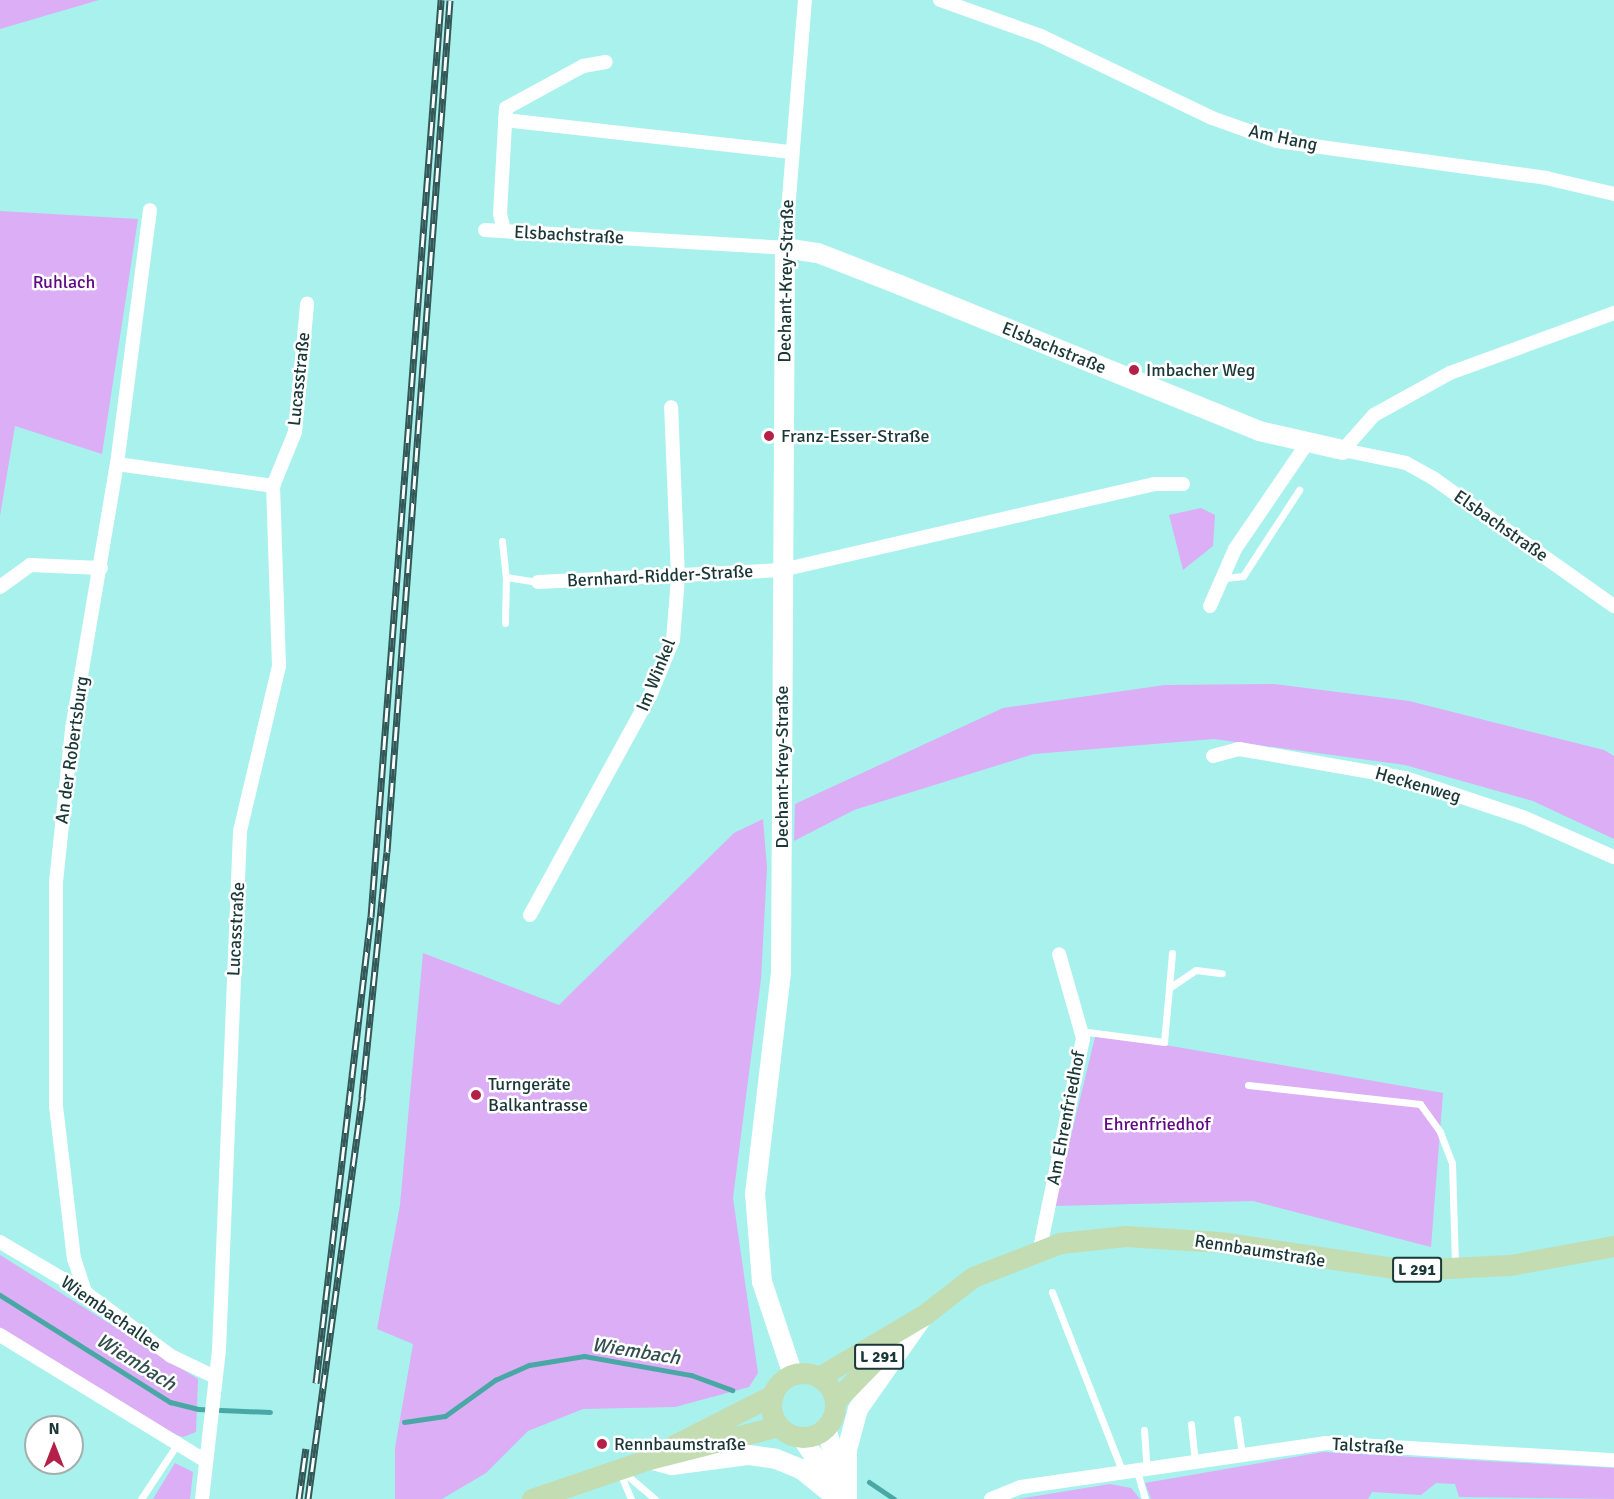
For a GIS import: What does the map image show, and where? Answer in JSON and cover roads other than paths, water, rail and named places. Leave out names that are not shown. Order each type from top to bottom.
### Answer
[{"type":"main road","name":"Rennbaumstraße","points":[[836,1401],[849,1382],[924,1315],[974,1278],[1040,1248],[1147,1236],[1220,1242],[1352,1265],[1455,1269],[1614,1246]]},
{"type":"main road","name":"Rennbaumstraße","points":[[819,1377],[924,1315]]},
{"type":"main road","points":[[532,1499],[649,1458],[778,1426],[802,1438],[826,1428],[836,1401],[819,1377],[793,1375],[773,1395],[649,1458]]},
{"type":"main road","points":[[773,1395],[778,1426]]},
{"type":"street","name":"Dechant-Krey-Straße","points":[[793,1375],[762,1282],[755,1194],[781,973],[785,248],[790,152],[805,0]]},
{"type":"street","name":"Am Hang","points":[[940,0],[1041,36],[1212,118],[1277,141],[1546,178],[1614,194]]},
{"type":"street","points":[[504,231],[500,214],[506,108],[583,66],[606,62]]},
{"type":"street","points":[[505,120],[790,152]]},
{"type":"street","name":"An der Robertsburg","points":[[85,1292],[74,1259],[56,1105],[52,949],[72,729],[117,464],[150,210]]},
{"type":"street","name":"Elsbachstraße","points":[[485,230],[785,248],[818,253],[1259,431],[1306,445],[1406,463],[1433,478],[1614,606]]},
{"type":"street","name":"Lucasstraße","points":[[202,1499],[212,1383],[240,831],[279,666],[273,486],[295,432],[307,304]]},
{"type":"street","points":[[1343,450],[1374,415],[1450,373],[1614,313]]},
{"type":"street","name":"Im Winkel","points":[[530,915],[650,696],[673,640],[678,575],[671,407]]},
{"type":"street","points":[[1210,606],[1226,578],[1240,541],[1306,445]]},
{"type":"street","points":[[117,464],[273,486]]},
{"type":"street","points":[[782,570],[1154,484],[1184,484]]},
{"type":"street","points":[[0,587],[30,565],[101,568]]},
{"type":"street","name":"Bernhard-Ridder-Straße","points":[[538,582],[782,570]]},
{"type":"street","name":"Heckenweg","points":[[1213,756],[1239,749],[1405,778],[1525,818],[1614,857]]},
{"type":"street","name":"Am Ehrenfriedhof","points":[[1040,1248],[1080,1031],[1059,954]]},
{"type":"street","name":"Wiembachallee","points":[[0,1242],[85,1292],[171,1356],[212,1383]]},
{"type":"street","points":[[843,1499],[847,1450],[858,1409],[924,1315]]},
{"type":"street","points":[[0,1335],[176,1446],[204,1460]]},
{"type":"street","points":[[826,1428],[843,1499]]},
{"type":"street","points":[[802,1438],[843,1499]]},
{"type":"street","name":"Talstraße","points":[[991,1499],[1021,1487],[1325,1443],[1614,1460]]},
{"type":"street","points":[[649,1458],[672,1465],[749,1455],[776,1458],[801,1469],[843,1499]]},
{"type":"lane","points":[[1226,578],[1243,576],[1299,490]]},
{"type":"lane","points":[[502,541],[506,577],[505,623]]},
{"type":"lane","points":[[506,577],[538,582]]},
{"type":"lane","points":[[1080,1031],[1164,1042],[1172,953]]},
{"type":"lane","points":[[1169,988],[1196,970],[1222,973]]},
{"type":"lane","points":[[1248,1085],[1420,1104],[1440,1132],[1452,1163],[1455,1269]]},
{"type":"lane","points":[[1052,1292],[1136,1471],[1145,1499]]},
{"type":"lane","points":[[1237,1419],[1242,1456]]},
{"type":"lane","points":[[1191,1424],[1195,1463]]},
{"type":"lane","points":[[1136,1471],[1144,1430]]},
{"type":"lane","points":[[141,1499],[176,1446]]},
{"type":"lane","points":[[618,1468],[631,1499]]},
{"type":"lane","points":[[618,1468],[655,1499]]},
{"type":"waterway","name":"Wiembach","points":[[0,1295],[170,1402],[198,1409],[270,1412]]},
{"type":"waterway","name":"Wiembach","points":[[404,1422],[445,1416],[495,1380],[529,1365],[584,1356],[691,1375],[732,1390]]},
{"type":"waterway","name":"Wiembach","points":[[869,1482],[894,1499]]},
{"type":"railway","points":[[316,1383],[371,917],[441,0]]},
{"type":"railway","points":[[308,1499],[362,1097],[387,852],[450,0]]},
{"type":"railway","points":[[299,1499],[306,1448]]},
{"type":"place","name":"Imbacher Weg","points":[[1134,370]]},
{"type":"place","name":"Franz-Esser-Straße","points":[[769,436]]},
{"type":"place","name":"Turngeräte Balkantrasse","points":[[476,1095]]},
{"type":"place","name":"Rennbaumstraße","points":[[602,1444]]},
{"type":"park label","name":"Ruhlach","points":[[64,282]]},
{"type":"park label","name":"Ehrenfriedhof","points":[[1157,1124]]}]
